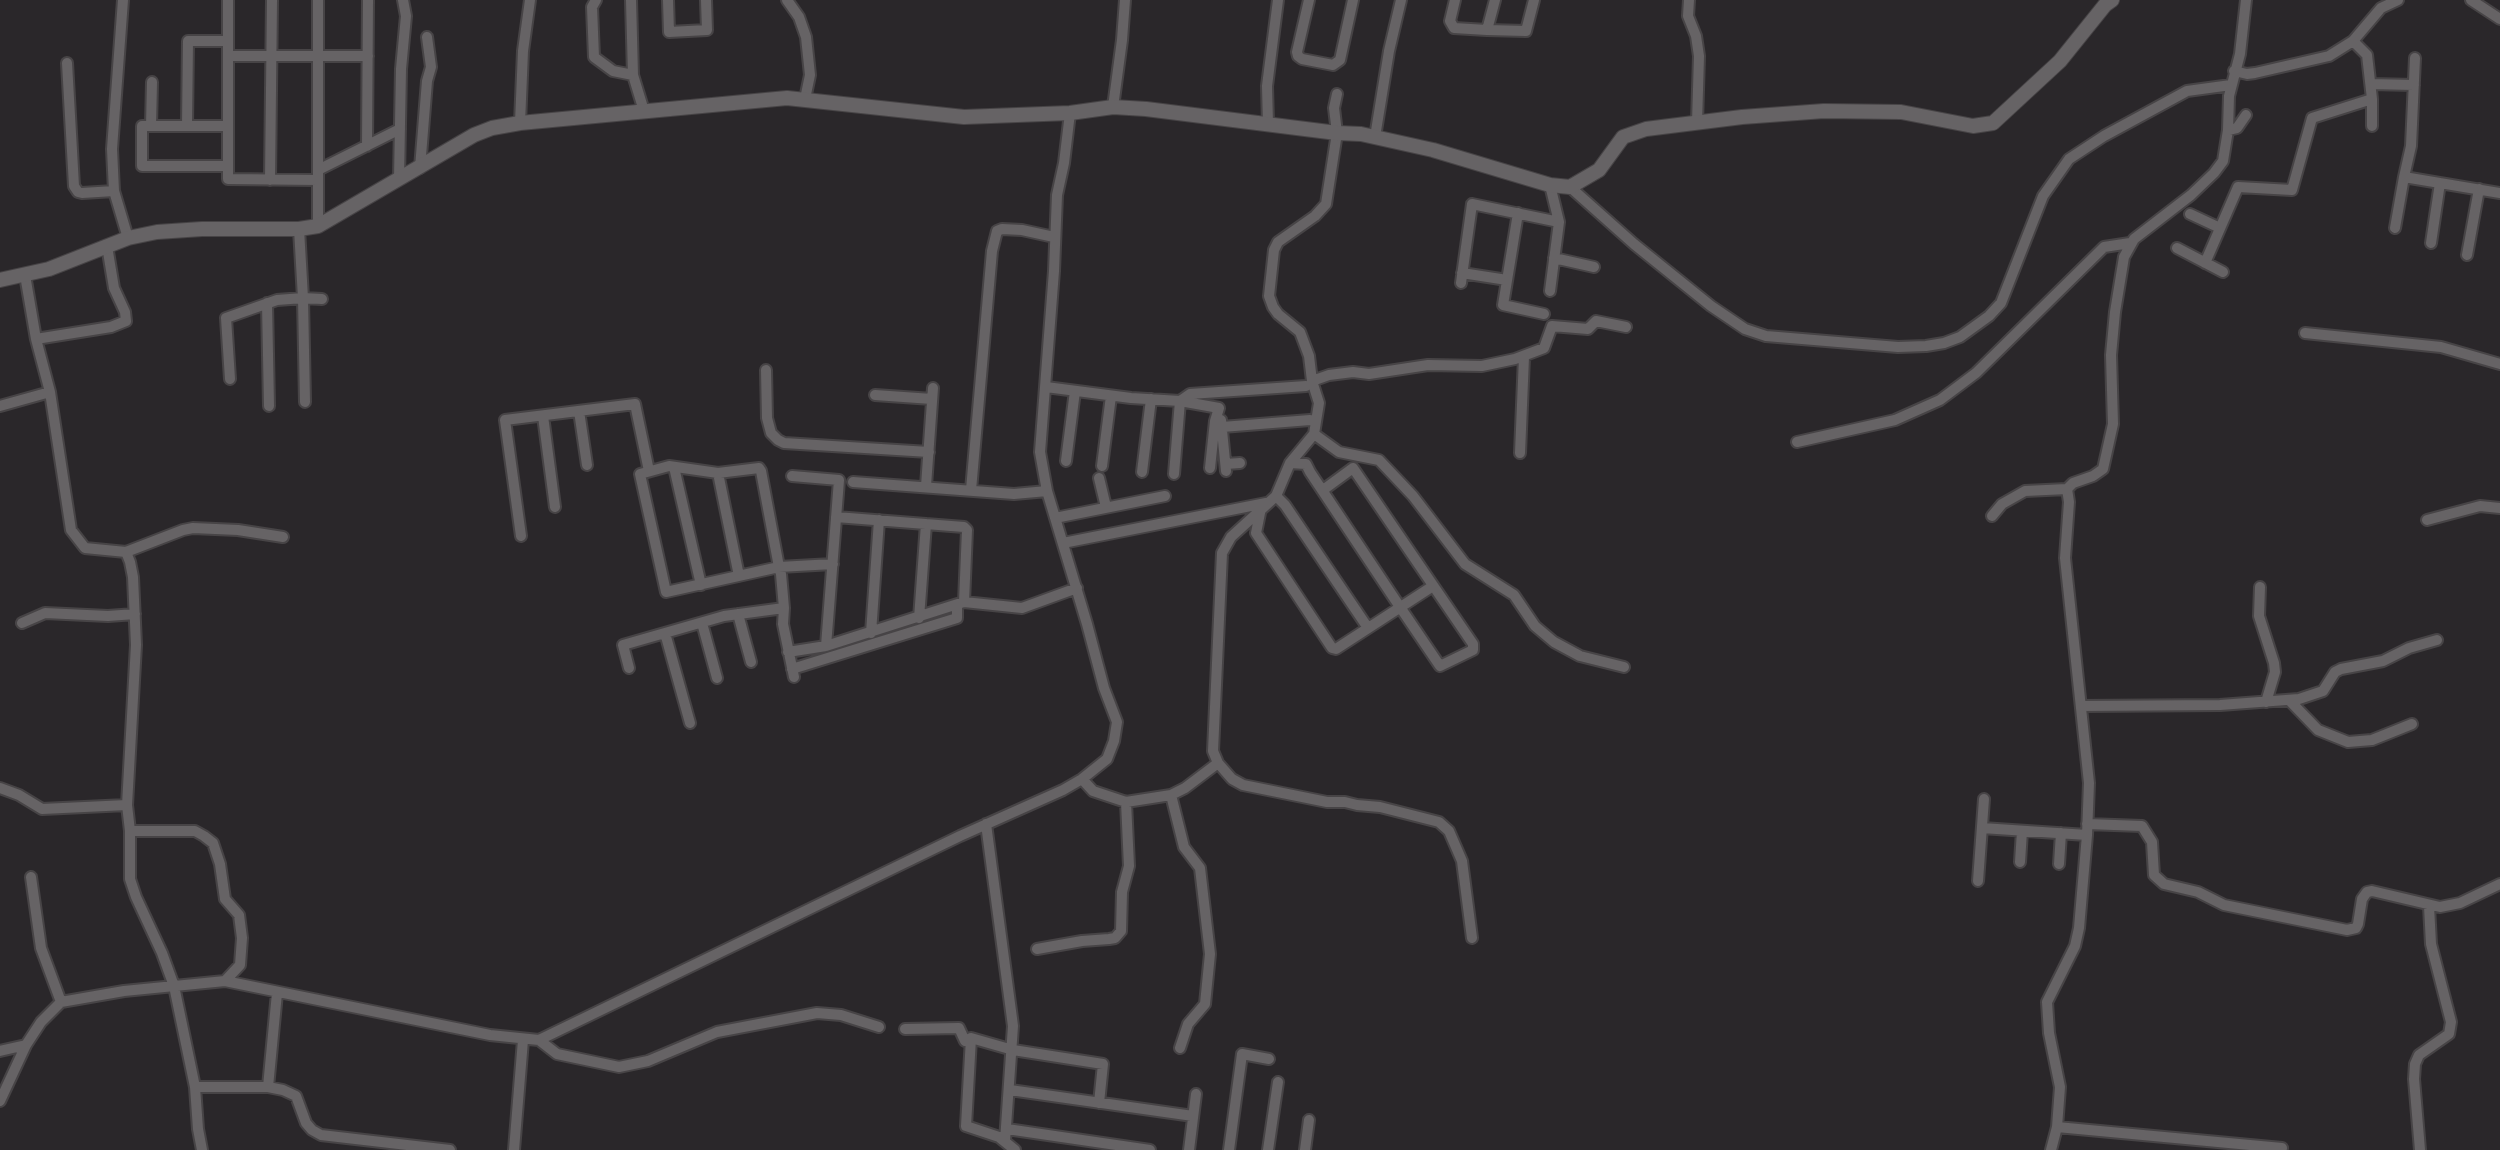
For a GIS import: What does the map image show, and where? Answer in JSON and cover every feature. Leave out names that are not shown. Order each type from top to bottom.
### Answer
[{"type":"street","points":[[123,0],[112,149],[114,191],[128,238]]},
{"type":"street","points":[[228,0],[228,179],[270,180],[318,175],[400,129]]},
{"type":"street","points":[[270,180],[272,0]]},
{"type":"street","points":[[318,0],[318,226]]},
{"type":"street","points":[[367,146],[368,0]]},
{"type":"street","points":[[399,179],[401,69],[406,16],[403,0]]},
{"type":"street","points":[[520,123],[523,51],[530,0]]},
{"type":"street","points":[[596,0],[592,7],[594,57],[613,71],[633,75]]},
{"type":"street","points":[[631,0],[633,75],[644,111]]},
{"type":"street","points":[[668,0],[669,32],[707,30],[706,0]]},
{"type":"street","points":[[787,0],[799,17],[806,37],[810,75],[805,99]]},
{"type":"street","points":[[1113,107],[1125,0]]},
{"type":"street","points":[[1268,124],[1267,86],[1278,0]]},
{"type":"street","points":[[1309,0],[1298,56],[1302,59],[1333,64],[1340,60],[1353,0]]},
{"type":"street","points":[[1375,137],[1389,51],[1401,0]]},
{"type":"street","points":[[1455,0],[1450,21],[1454,28],[1526,32],[1534,0]]},
{"type":"street","points":[[1486,30],[1495,0]]},
{"type":"street","points":[[1689,0],[1688,16],[1696,36],[1699,56],[1697,123]]},
{"type":"street","points":[[1992,516],[2002,504],[2025,491],[2067,489],[2073,483],[2100,472],[2111,439],[2114,411],[2111,355],[2124,257],[2130,243],[2191,195],[2219,167],[2225,153],[2231,85],[2240,54],[2246,0]]},
{"type":"street","points":[[2234,71],[2255,74],[2317,60],[2336,53],[2354,41],[2381,8],[2398,0]]},
{"type":"street","points":[[2471,0],[2500,19]]},
{"type":"street","points":[[1570,187],[1599,170],[1619,141],[1629,133],[1646,129],[1776,114],[1862,111],[1901,112],[1973,126],[1987,124],[1998,120],[2060,61],[2109,1]]},
{"type":"street","points":[[420,168],[427,81],[431,68],[427,37]]},
{"type":"street","points":[[187,126],[188,41],[228,41]]},
{"type":"street","points":[[2354,41],[2367,55],[2371,84],[2372,126]]},
{"type":"street","points":[[228,56],[368,56]]},
{"type":"street","points":[[2395,228],[2411,146],[2415,58]]},
{"type":"street","points":[[67,63],[74,186],[78,192],[82,193],[114,191]]},
{"type":"street","points":[[151,126],[152,81]]},
{"type":"street","points":[[2371,84],[2414,85]]},
{"type":"street","points":[[0,280],[75,261],[128,238],[157,232],[202,229],[299,229],[318,226],[474,135],[520,123],[787,98],[964,117],[1070,113],[1113,107],[1375,137],[1433,150],[1550,185],[1570,187],[1634,244],[1711,306],[1745,329],[1766,336],[1926,346],[1960,337],[1989,316],[2001,303],[2043,196],[2069,159],[2104,136],[2187,91],[2231,85]]},
{"type":"street","points":[[1337,93],[1334,108],[1337,133],[1326,204],[1315,216],[1278,242],[1274,250],[1269,296],[1273,307],[1300,332],[1310,356],[1309,384],[1319,403],[1314,434],[1290,463],[1256,532],[1332,648],[1336,649],[1433,586]]},
{"type":"street","points":[[2205,263],[2238,187],[2292,190],[2312,118],[2372,99]]},
{"type":"street","points":[[0,1101],[26,1045],[41,1022],[61,1002],[124,991],[225,981],[490,1035],[539,1040],[1082,780],[1107,759],[1114,741],[1117,722],[1104,688],[1077,588],[1047,491],[1040,452],[1054,271],[1057,195],[1064,163],[1070,113]]},
{"type":"street","points":[[2228,130],[2237,128],[2246,115]]},
{"type":"street","points":[[228,126],[142,126],[142,166],[228,166]]},
{"type":"street","points":[[2404,177],[2500,193]]},
{"type":"street","points":[[2431,243],[2440,183]]},
{"type":"street","points":[[1550,185],[1559,222],[1550,291]]},
{"type":"street","points":[[2467,255],[2479,189]]},
{"type":"street","points":[[1507,280],[1461,278],[1472,204],[1559,222]]},
{"type":"street","points":[[1518,213],[1503,305],[1544,314]]},
{"type":"street","points":[[2190,214],[2220,228]]},
{"type":"street","points":[[299,229],[305,402]]},
{"type":"street","points":[[971,490],[992,251],[997,231],[1022,230],[1054,237]]},
{"type":"street","points":[[1797,442],[1895,420],[1940,400],[1984,366],[2103,247],[2130,243]]},
{"type":"street","points":[[36,339],[111,327],[126,321],[125,312],[114,288],[107,246]]},
{"type":"street","points":[[2177,248],[2223,272]]},
{"type":"street","points":[[1554,258],[1594,267]]},
{"type":"street","points":[[25,275],[36,339],[50,392],[71,530],[85,548],[126,552],[193,528],[238,530],[283,537]]},
{"type":"street","points":[[230,379],[226,318],[267,303],[303,298],[322,299]]},
{"type":"street","points":[[267,303],[269,406]]},
{"type":"street","points":[[1180,401],[1190,394],[1309,384],[1329,375],[1353,372],[1370,374],[1428,365],[1482,366],[1524,357],[1544,348],[1552,326],[1588,329],[1596,321],[1626,327]]},
{"type":"street","points":[[2305,333],[2440,347],[2500,364]]},
{"type":"street","points":[[1520,453],[1524,357]]},
{"type":"street","points":[[766,370],[767,418],[771,433],[778,440],[784,443],[929,452]]},
{"type":"street","points":[[1046,387],[1111,396],[1180,401],[1219,408]]},
{"type":"street","points":[[1066,461],[1075,391]]},
{"type":"street","points":[[0,406],[50,392]]},
{"type":"street","points":[[1218,393],[1226,467],[1240,463]]},
{"type":"street","points":[[876,395],[932,394],[926,486]]},
{"type":"street","points":[[1102,466],[1111,396]]},
{"type":"street","points":[[1142,472],[1151,399]]},
{"type":"street","points":[[1174,474],[1180,401]]},
{"type":"street","points":[[521,536],[505,420],[635,404],[649,471]]},
{"type":"street","points":[[1210,468],[1215,421],[1219,408]]},
{"type":"street","points":[[579,411],[587,465]]},
{"type":"street","points":[[543,416],[555,507]]},
{"type":"street","points":[[1222,427],[1310,420]]},
{"type":"street","points":[[1314,434],[1339,452],[1379,460],[1413,496],[1465,564],[1514,595],[1535,626],[1554,642],[1580,656],[1624,667]]},
{"type":"street","points":[[1290,463],[1306,464],[1323,490],[1400,607],[1440,666],[1473,650],[1473,644],[1353,468],[1323,490]]},
{"type":"street","points":[[674,467],[701,585]]},
{"type":"street","points":[[832,564],[779,567],[667,592],[640,474],[674,467],[718,473],[757,467],[761,471],[779,567],[784,608],[783,624],[793,673],[957,618],[961,603],[967,530],[964,527],[836,517]]},
{"type":"street","points":[[718,473],[739,576]]},
{"type":"street","points":[[792,476],[839,480],[826,646]]},
{"type":"street","points":[[1099,478],[1106,507]]},
{"type":"street","points":[[854,482],[1014,494],[1047,491]]},
{"type":"street","points":[[2051,1150],[2057,1127],[2060,1087],[2049,1033],[2047,1002],[2077,936],[2089,783],[2065,558],[2069,502],[2067,489]]},
{"type":"street","points":[[1055,518],[1165,496]]},
{"type":"street","points":[[1269,502],[1231,537],[1222,554],[1213,751],[1218,763],[1232,779],[1243,785],[1327,802],[1345,801],[1357,806],[1380,807],[1439,822],[1449,831],[1462,861],[1472,938]]},
{"type":"street","points":[[1063,543],[1269,502],[1285,505],[1368,628]]},
{"type":"street","points":[[2427,520],[2480,506],[2500,508]]},
{"type":"street","points":[[871,633],[879,520]]},
{"type":"street","points":[[919,618],[926,524]]},
{"type":"street","points":[[126,552],[133,577],[135,614],[135,681],[127,805],[130,831],[130,879],[174,986],[195,1087],[202,1150]]},
{"type":"street","points":[[2260,587],[2259,615],[2275,672],[2266,702]]},
{"type":"street","points":[[788,652],[826,646],[961,603],[1022,608],[1077,588]]},
{"type":"street","points":[[629,668],[623,645],[738,614],[784,608]]},
{"type":"street","points":[[942,610],[945,621]]},
{"type":"street","points":[[22,623],[39,613],[108,616],[135,614]]},
{"type":"street","points":[[738,614],[751,662]]},
{"type":"street","points":[[702,623],[717,678]]},
{"type":"street","points":[[665,633],[690,723]]},
{"type":"street","points":[[2081,706],[2220,705],[2290,701],[2323,691],[2335,672],[2341,669],[2383,661],[2409,648],[2437,640]]},
{"type":"street","points":[[2290,701],[2318,730],[2348,742],[2372,740],[2412,724]]},
{"type":"street","points":[[1082,780],[1093,791],[1126,802],[1171,795],[1185,788],[1218,763]]},
{"type":"street","points":[[0,788],[19,795],[42,809],[127,805]]},
{"type":"street","points":[[1171,795],[1184,847],[1200,868],[1210,954],[1205,1004],[1188,1024],[1180,1048]]},
{"type":"street","points":[[1978,881],[1984,799]]},
{"type":"street","points":[[1037,950],[1082,941],[1115,938],[1120,931],[1122,892],[1129,866],[1126,802]]},
{"type":"street","points":[[986,824],[1013,1026],[1008,1129],[1005,1141]]},
{"type":"street","points":[[1982,828],[2061,833],[2142,826],[2152,842],[2156,879],[2164,884],[2198,892],[2224,904],[2348,930],[2356,928],[2362,899],[2367,892],[2372,891],[2429,906],[2450,906],[2500,884]]},
{"type":"street","points":[[130,831],[195,831],[213,843],[225,899],[239,915],[242,939],[240,965],[225,981]]},
{"type":"street","points":[[2020,862],[2022,831]]},
{"type":"street","points":[[2059,864],[2061,833]]},
{"type":"street","points":[[31,877],[41,948],[61,1002]]},
{"type":"street","points":[[2420,1150],[2414,1079],[2415,1064],[2427,1048],[2449,1034],[2451,1022],[2431,944],[2429,906]]},
{"type":"street","points":[[268,1087],[277,993]]},
{"type":"street","points":[[539,1040],[557,1054],[619,1067],[648,1061],[717,1032],[817,1013],[841,1015],[879,1027]]},
{"type":"street","points":[[905,1029],[959,1028],[964,1041],[971,1038],[1013,1050],[1103,1064],[1100,1103]]},
{"type":"street","points":[[971,1038],[966,1126],[999,1137],[1015,1150]]},
{"type":"street","points":[[514,1150],[523,1040]]},
{"type":"street","points":[[0,1051],[26,1045]]},
{"type":"street","points":[[1230,1150],[1242,1054],[1269,1059]]},
{"type":"street","points":[[1268,1150],[1278,1082]]},
{"type":"street","points":[[195,1087],[268,1087],[296,1096],[306,1123],[321,1135],[450,1150]]},
{"type":"street","points":[[1010,1090],[1193,1116]]},
{"type":"street","points":[[1189,1150],[1196,1094]]},
{"type":"street","points":[[1305,1150],[1309,1120]]},
{"type":"street","points":[[2057,1127],[2282,1148]]},
{"type":"street","points":[[1008,1129],[1150,1150]]}]
